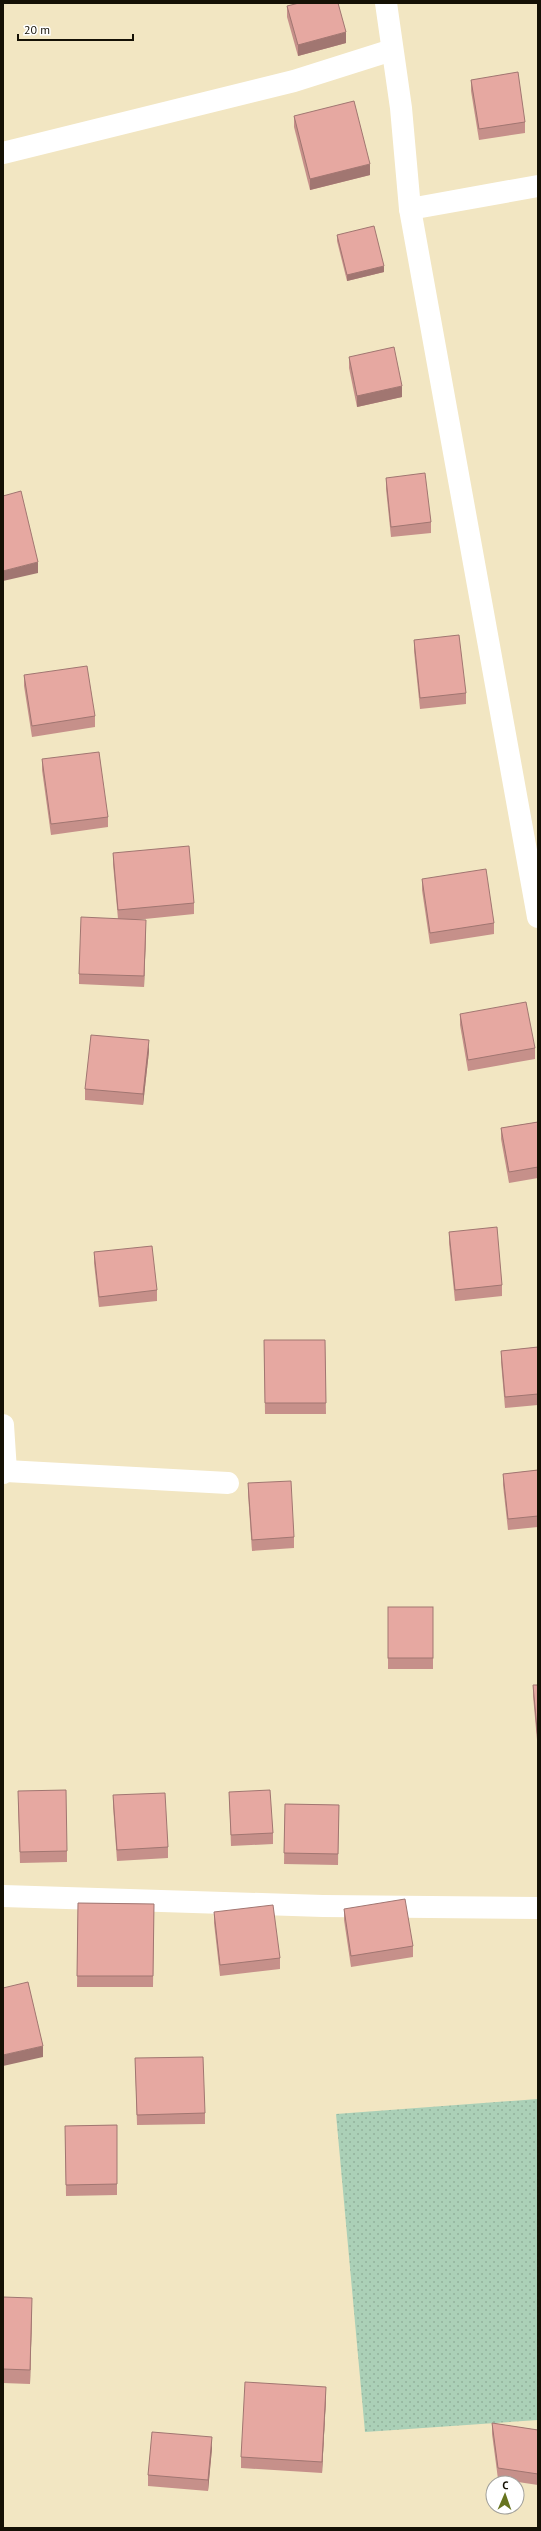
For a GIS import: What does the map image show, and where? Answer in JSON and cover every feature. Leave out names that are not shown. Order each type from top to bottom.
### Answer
[{"type":"street","points":[[386,3],[400,108],[410,209],[538,917]]},
{"type":"street","points":[[3,153],[294,81],[392,50]]},
{"type":"street","points":[[410,209],[538,186]]},
{"type":"street","points":[[3,1425],[5,1472],[228,1483]]},
{"type":"street","points":[[3,1896],[323,1906],[538,1908]]},
{"type":"green space","points":[[538,2099],[538,2420],[365,2432],[336,2114]]},
{"type":"building","points":[[299,3],[338,3],[346,32],[298,45],[287,6]]},
{"type":"building","points":[[518,72],[525,122],[479,129],[471,80]]},
{"type":"building","points":[[354,101],[370,164],[310,179],[294,116]]},
{"type":"building","points":[[374,226],[384,266],[347,275],[337,235]]},
{"type":"building","points":[[394,347],[402,386],[357,396],[349,357]]},
{"type":"building","points":[[425,473],[431,522],[391,527],[386,478]]},
{"type":"building","points":[[21,491],[38,562],[3,571],[3,496]]},
{"type":"building","points":[[459,635],[466,693],[420,698],[414,640]]},
{"type":"building","points":[[87,666],[95,716],[32,726],[24,675]]},
{"type":"building","points":[[99,752],[108,817],[51,824],[42,759]]},
{"type":"building","points":[[189,846],[194,903],[118,910],[113,853]]},
{"type":"building","points":[[486,869],[494,923],[430,933],[422,879]]},
{"type":"building","points":[[81,917],[146,920],[144,976],[79,974]]},
{"type":"building","points":[[526,1002],[535,1048],[468,1060],[460,1014]]},
{"type":"building","points":[[91,1035],[149,1040],[143,1094],[85,1089]]},
{"type":"building","points":[[538,1122],[538,1167],[509,1172],[501,1128]]},
{"type":"building","points":[[497,1227],[502,1285],[455,1290],[449,1232]]},
{"type":"building","points":[[152,1246],[157,1290],[99,1297],[94,1252]]},
{"type":"building","points":[[264,1340],[325,1340],[326,1403],[265,1403]]},
{"type":"building","points":[[538,1347],[538,1394],[505,1397],[501,1351]]},
{"type":"building","points":[[538,1470],[538,1516],[508,1519],[503,1474]]},
{"type":"building","points":[[291,1481],[294,1537],[252,1540],[248,1483]]},
{"type":"building","points":[[388,1607],[433,1607],[433,1658],[388,1658]]},
{"type":"building","points":[[533,1685],[538,1685],[538,1740]]},
{"type":"building","points":[[66,1790],[67,1851],[20,1852],[18,1791]]},
{"type":"building","points":[[270,1790],[273,1833],[231,1835],[229,1792]]},
{"type":"building","points":[[165,1793],[168,1847],[117,1850],[113,1795]]},
{"type":"building","points":[[285,1804],[339,1805],[338,1854],[284,1853]]},
{"type":"building","points":[[405,1899],[413,1946],[351,1956],[344,1909]]},
{"type":"building","points":[[78,1903],[154,1904],[153,1976],[77,1976]]},
{"type":"building","points":[[273,1905],[280,1958],[220,1965],[214,1912]]},
{"type":"building","points":[[28,1982],[43,2046],[3,2055],[3,1988]]},
{"type":"building","points":[[203,2057],[205,2113],[137,2115],[135,2058]]},
{"type":"building","points":[[117,2125],[117,2184],[66,2185],[65,2126]]},
{"type":"building","points":[[3,2297],[32,2298],[30,2370],[3,2369]]},
{"type":"building","points":[[245,2382],[326,2387],[322,2462],[241,2457]]},
{"type":"building","points":[[492,2423],[538,2430],[538,2474],[498,2468]]},
{"type":"building","points":[[152,2432],[212,2437],[208,2480],[148,2475]]}]
